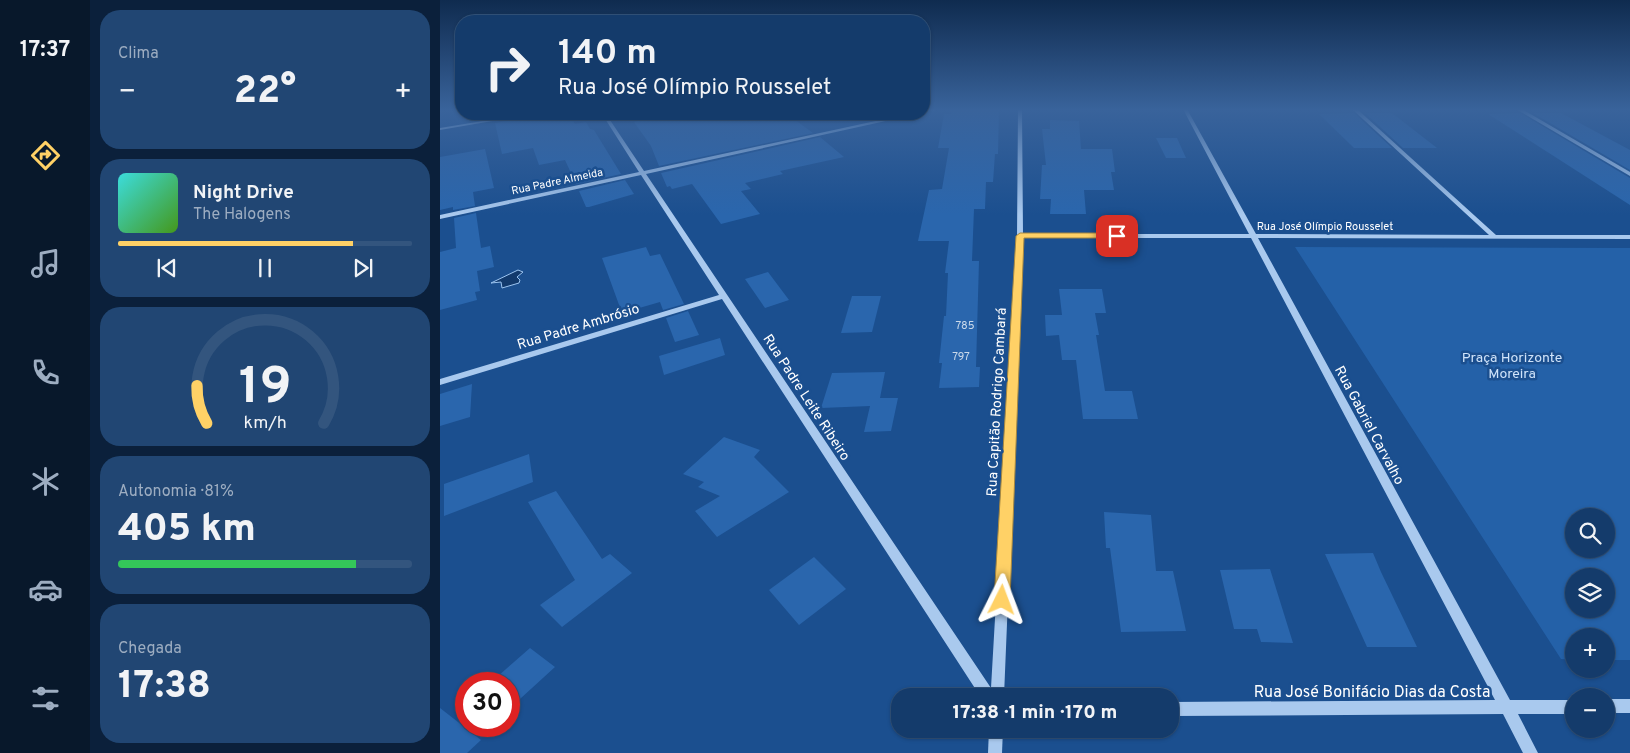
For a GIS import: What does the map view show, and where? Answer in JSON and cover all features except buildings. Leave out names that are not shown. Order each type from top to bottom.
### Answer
[{"type":"street","name":"Rua Padre Leite Ribeiro","points":[[624,144],[983,688]]},
{"type":"street","name":"Rua Padre Almeida","points":[[440,217],[772,144]]},
{"type":"street","name":"Rua Capitão Rodrigo Cambará","points":[[997,688],[1020,236],[1020,144]]},
{"type":"street","name":"Rua Gabriel Carvalho","points":[[1204,144],[1530,753]]},
{"type":"street","points":[[1393,144],[1494,236]]},
{"type":"street","points":[[1579,144],[1630,174]]},
{"type":"street","name":"Rua José Olímpio Rousselet","points":[[1020,236],[1630,237]]},
{"type":"street","name":"Rua Padre Ambrósio","points":[[440,382],[724,296]]},
{"type":"street","points":[[1615,706],[1630,706]]},
{"type":"street","name":"Rua José Bonifácio Dias da Costa","points":[[1179,709],[1565,707]]},
{"type":"street","points":[[995,753],[996,738]]},
{"type":"green space","name":"Praça Horizonte Moreira","points":[[1295,247],[1630,248],[1630,660],[1615,660],[1615,628],[1565,628],[1565,659],[1561,659]]},
{"type":"shaded area","points":[[518,270],[523,272],[517,277],[520,280],[519,283],[502,288],[501,282],[491,283]]},
{"type":"route","points":[[1002,600],[1020,236],[1117,236]]}]
